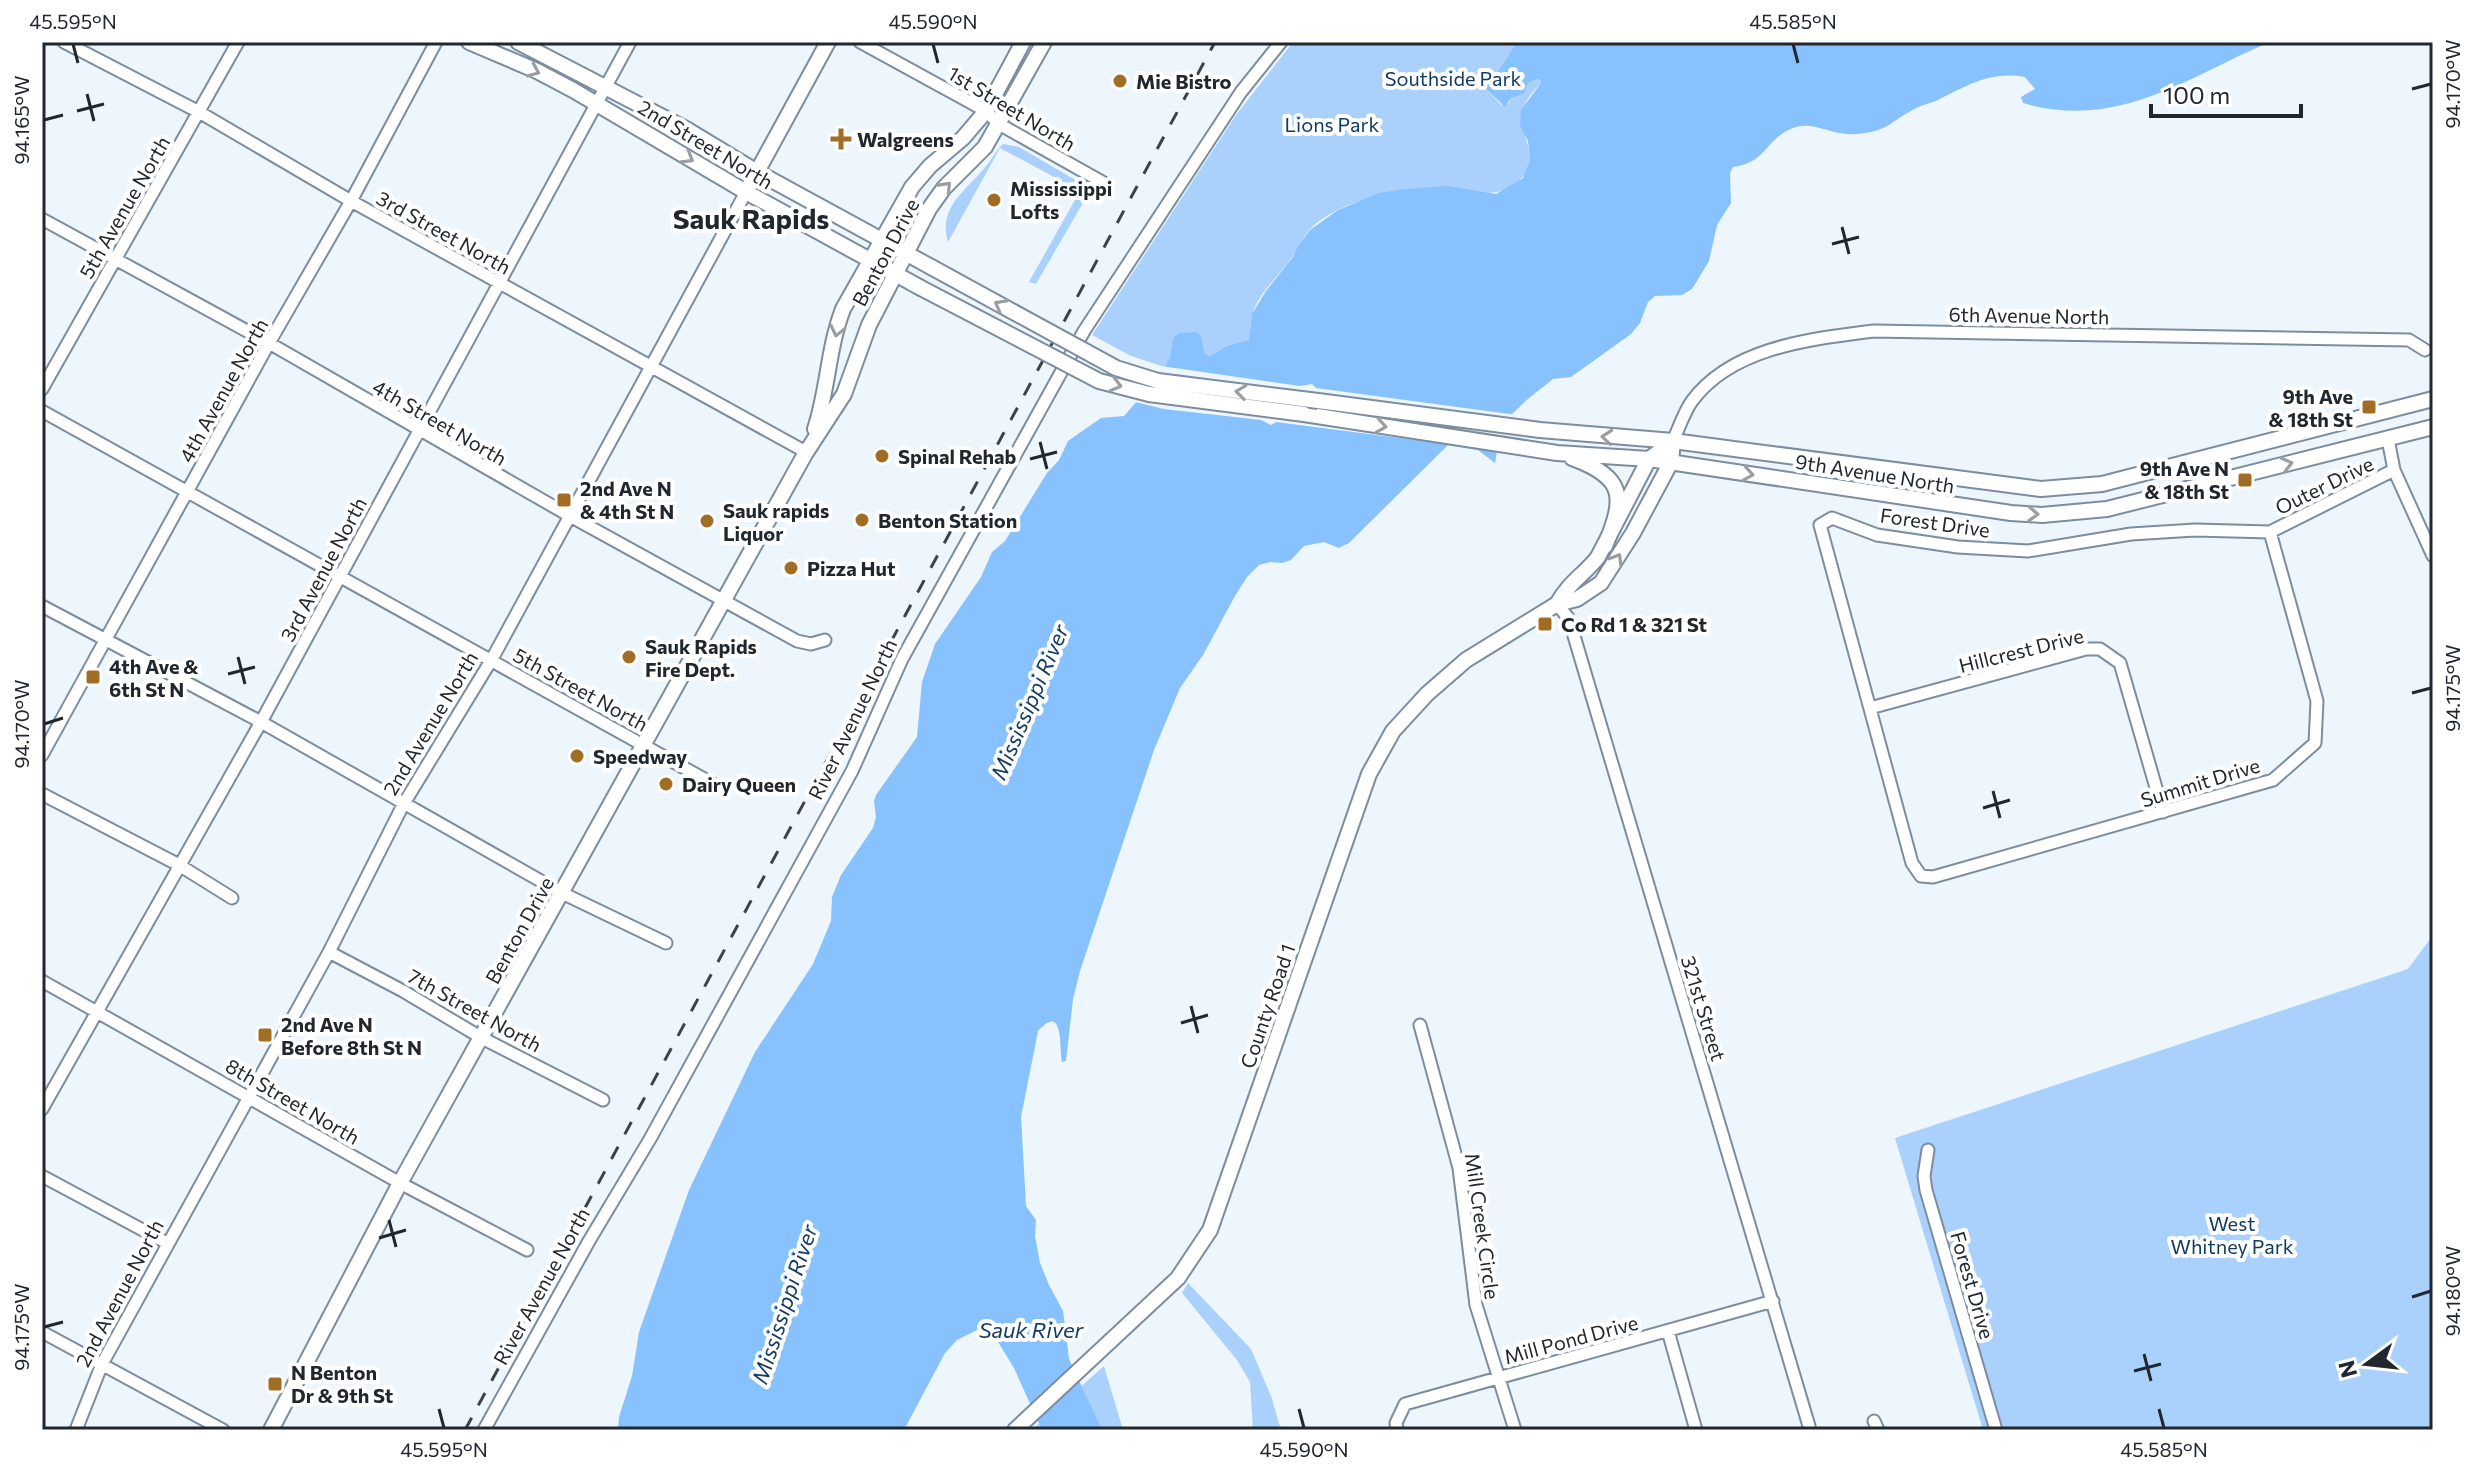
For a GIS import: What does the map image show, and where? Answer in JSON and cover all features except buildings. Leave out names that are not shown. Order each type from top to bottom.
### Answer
[{"type":"main road","name":"2nd Street North","points":[[469,42],[537,71],[598,103],[746,192],[897,276],[1099,381],[1149,394],[1304,414]]},
{"type":"main road","points":[[518,42],[605,86]]},
{"type":"main road","name":"2nd Avenue North","points":[[746,192],[828,42]]},
{"type":"main road","name":"Benton Drive","points":[[806,452],[825,394],[838,322],[870,261],[920,176],[963,138],[986,111],[1023,42]]},
{"type":"main road","name":"Benton Drive","points":[[271,1430],[400,1183],[646,746],[806,452],[844,394],[869,325],[937,197],[976,158],[999,124],[1044,42]]},
{"type":"main road","name":"9th Avenue North","points":[[605,86],[1116,368],[1158,381],[1540,430],[1673,441],[2041,489],[2102,484],[2433,399]]},
{"type":"main road","name":"9th Avenue North","points":[[1304,414],[1557,453],[1649,459],[2042,515],[2107,509],[2433,427]]},
{"type":"main road","points":[[1649,459],[1673,441]]},
{"type":"main road","points":[[1671,462],[1673,441]]},
{"type":"main road","points":[[1557,453],[1609,476],[1616,488],[1618,504],[1605,546]]},
{"type":"main road","name":"County Road 1","points":[[1557,604],[1567,586],[1589,568],[1605,546],[1649,459]]},
{"type":"main road","name":"County Road 1","points":[[1018,1428],[1178,1278],[1210,1230],[1369,774],[1393,731],[1427,694],[1466,660],[1557,604],[1577,599],[1601,583],[1633,533],[1671,462]]},
{"type":"street","name":"3rd Street North","points":[[64,42],[199,112],[351,201],[806,452]]},
{"type":"street","name":"5th Avenue North","points":[[42,389],[238,42]]},
{"type":"street","name":"4th Avenue North","points":[[42,755],[269,343],[351,201],[436,42]]},
{"type":"street","name":"3rd Avenue North","points":[[42,1109],[261,722],[630,42]]},
{"type":"street","name":"1st Street North","points":[[860,42],[986,111],[999,124],[1104,183]]},
{"type":"street","name":"River Avenue North","points":[[484,1430],[589,1241],[650,1139],[852,771],[902,659],[1084,331],[1241,92],[1281,42]]},
{"type":"street","name":"2nd Avenue North","points":[[76,1430],[102,1364],[329,952],[403,805],[492,659],[746,192]]},
{"type":"street","name":"4th Street North","points":[[42,219],[269,343],[570,516],[797,641],[811,644],[825,640]]},
{"type":"street","name":"6th Avenue North","points":[[1673,441],[1691,403],[1712,379],[1739,362],[1812,339],[1873,331],[2409,340],[2425,350]]},
{"type":"street","name":"5th Street North","points":[[42,411],[724,790]]},
{"type":"street","points":[[2388,439],[2394,470],[2433,556]]},
{"type":"street","name":"Outer Drive","points":[[2270,532],[2394,470]]},
{"type":"street","name":"Forest Drive","points":[[1921,876],[1912,863],[1820,525],[1832,518],[1877,535],[1958,547],[2028,551],[2131,534],[2195,530],[2270,532]]},
{"type":"street","name":"Summit Drive","points":[[1921,876],[1933,877],[2273,780],[2315,743],[2317,701],[2270,532]]},
{"type":"street","name":"321st Street","points":[[1557,604],[1569,619],[1809,1426]]},
{"type":"street","points":[[42,606],[261,722],[562,893],[666,943]]},
{"type":"street","name":"Hillcrest Drive","points":[[1870,708],[2086,649],[2100,649],[2120,663],[2163,812]]},
{"type":"street","points":[[42,794],[179,865],[232,898]]},
{"type":"street","name":"7th Street North","points":[[329,952],[482,1038],[603,1100]]},
{"type":"street","name":"8th Street North","points":[[42,981],[400,1183],[527,1250]]},
{"type":"street","name":"Mill Creek Circle","points":[[1420,1025],[1459,1168],[1476,1305],[1515,1430]]},
{"type":"street","name":"Forest Drive","points":[[1928,1150],[1924,1167],[1926,1190],[1996,1430]]},
{"type":"street","points":[[42,1176],[167,1243]]},
{"type":"street","name":"Mill Pond Drive","points":[[1397,1430],[1396,1423],[1405,1404],[1773,1301]]},
{"type":"street","points":[[1668,1331],[1696,1430]]},
{"type":"street","points":[[42,1332],[223,1430]]},
{"type":"green space","name":"Lions Park","points":[[1293,42],[1517,42],[1486,89],[1501,105],[1508,104],[1511,98],[1524,94],[1529,82],[1539,79],[1541,84],[1528,99],[1523,113],[1530,162],[1525,174],[1513,185],[1497,192],[1435,188],[1371,198],[1333,213],[1310,229],[1263,293],[1252,316],[1249,340],[1229,345],[1209,356],[1204,353],[1171,357],[1165,367],[1131,356],[1092,335],[1236,115]]},
{"type":"green space","points":[[1003,144],[1019,147],[1091,189],[1036,284],[1029,282],[1080,191],[1000,148],[948,242],[946,230],[950,209]]},
{"type":"green space","name":"West Whitney Park","points":[[2433,935],[2433,1430],[1983,1430],[1895,1138],[2408,969]]},
{"type":"green space","points":[[1188,1283],[1251,1349],[1271,1396],[1281,1430],[1253,1430],[1250,1382],[1237,1360],[1182,1293]]},
{"type":"green space","points":[[1104,1366],[1123,1430],[1032,1430]]},
{"type":"water","points":[[1517,42],[2270,42],[2180,84],[2121,105],[2090,110],[2057,110],[2023,103],[2021,97],[2035,89],[2025,77],[2001,76],[1969,85],[1916,108],[1877,131],[1850,134],[1807,126],[1793,128],[1777,138],[1753,161],[1733,167],[1730,173],[1731,203],[1717,225],[1709,261],[1692,289],[1682,295],[1655,296],[1648,302],[1640,323],[1631,334],[1571,377],[1553,379],[1529,398],[1510,416],[1499,439],[1495,463],[1478,450],[1448,445],[1349,543],[1339,548],[1324,542],[1304,546],[1291,560],[1259,565],[1247,577],[1203,655],[1180,688],[1154,750],[1080,971],[1073,999],[1066,1061],[1062,1062],[1057,1025],[1047,1023],[1038,1031],[1021,1117],[1026,1206],[1036,1220],[1035,1236],[1040,1263],[1063,1311],[1069,1359],[1102,1430],[1042,1430],[1014,1368],[995,1337],[983,1327],[957,1340],[945,1353],[904,1430],[618,1430],[639,1332],[689,1190],[755,1052],[813,964],[831,921],[832,897],[841,875],[873,828],[876,795],[917,737],[922,682],[935,644],[981,577],[992,552],[1005,541],[1047,473],[1059,460],[1068,441],[1101,418],[1124,416],[1161,374],[1170,358],[1173,338],[1180,333],[1196,332],[1201,336],[1204,353],[1209,356],[1229,345],[1249,340],[1252,314],[1266,291],[1310,230],[1338,210],[1379,193],[1406,189],[1447,186],[1496,194],[1523,178],[1530,160],[1528,141],[1520,126],[1521,110],[1541,83],[1539,79],[1529,82],[1524,94],[1511,98],[1505,107],[1486,89]]},
{"type":"pier","points":[[1161,366],[1300,386],[1312,384],[1316,388],[1517,415],[1505,433],[1501,451],[1276,422],[1271,425],[1261,420],[1164,409],[1131,401]]},
{"type":"railway","points":[[465,1430],[1215,42]]},
{"type":"place","name":"Mie Bistro","points":[[1120,81]]},
{"type":"place","name":"Walgreens","points":[[841,139]]},
{"type":"place","name":"Mississippi Lofts","points":[[994,200]]},
{"type":"place","name":"9th Ave & 18th St","points":[[2369,407]]},
{"type":"place","name":"Spinal Rehab","points":[[882,456]]},
{"type":"place","name":"9th Ave N & 18th St","points":[[2245,480]]},
{"type":"place","name":"2nd Ave N & 4th St N","points":[[564,500]]},
{"type":"place","name":"Benton Station","points":[[862,520]]},
{"type":"place","name":"Sauk rapids Liquor","points":[[707,521]]},
{"type":"place","name":"Pizza Hut","points":[[791,568]]},
{"type":"place","name":"Co Rd 1 & 321 St","points":[[1545,624]]},
{"type":"place","name":"Sauk Rapids Fire Dept.","points":[[629,657]]},
{"type":"place","name":"4th Ave & 6th St N","points":[[93,677]]},
{"type":"place","name":"Speedway","points":[[577,756]]},
{"type":"place","name":"Dairy Queen","points":[[666,784]]},
{"type":"place","name":"2nd Ave N Before 8th St N","points":[[265,1035]]},
{"type":"place","name":"N Benton Dr & 9th St","points":[[275,1384]]},
{"type":"district","name":"Sauk Rapids","points":[[751,218]]},
{"type":"park label","name":"Southside Park","points":[[1453,78]]},
{"type":"water label","name":"Mississippi River","points":[[1029,702]]},
{"type":"water label","name":"Mississippi River","points":[[784,1304]]},
{"type":"water label","name":"Sauk River","points":[[1031,1329]]}]
